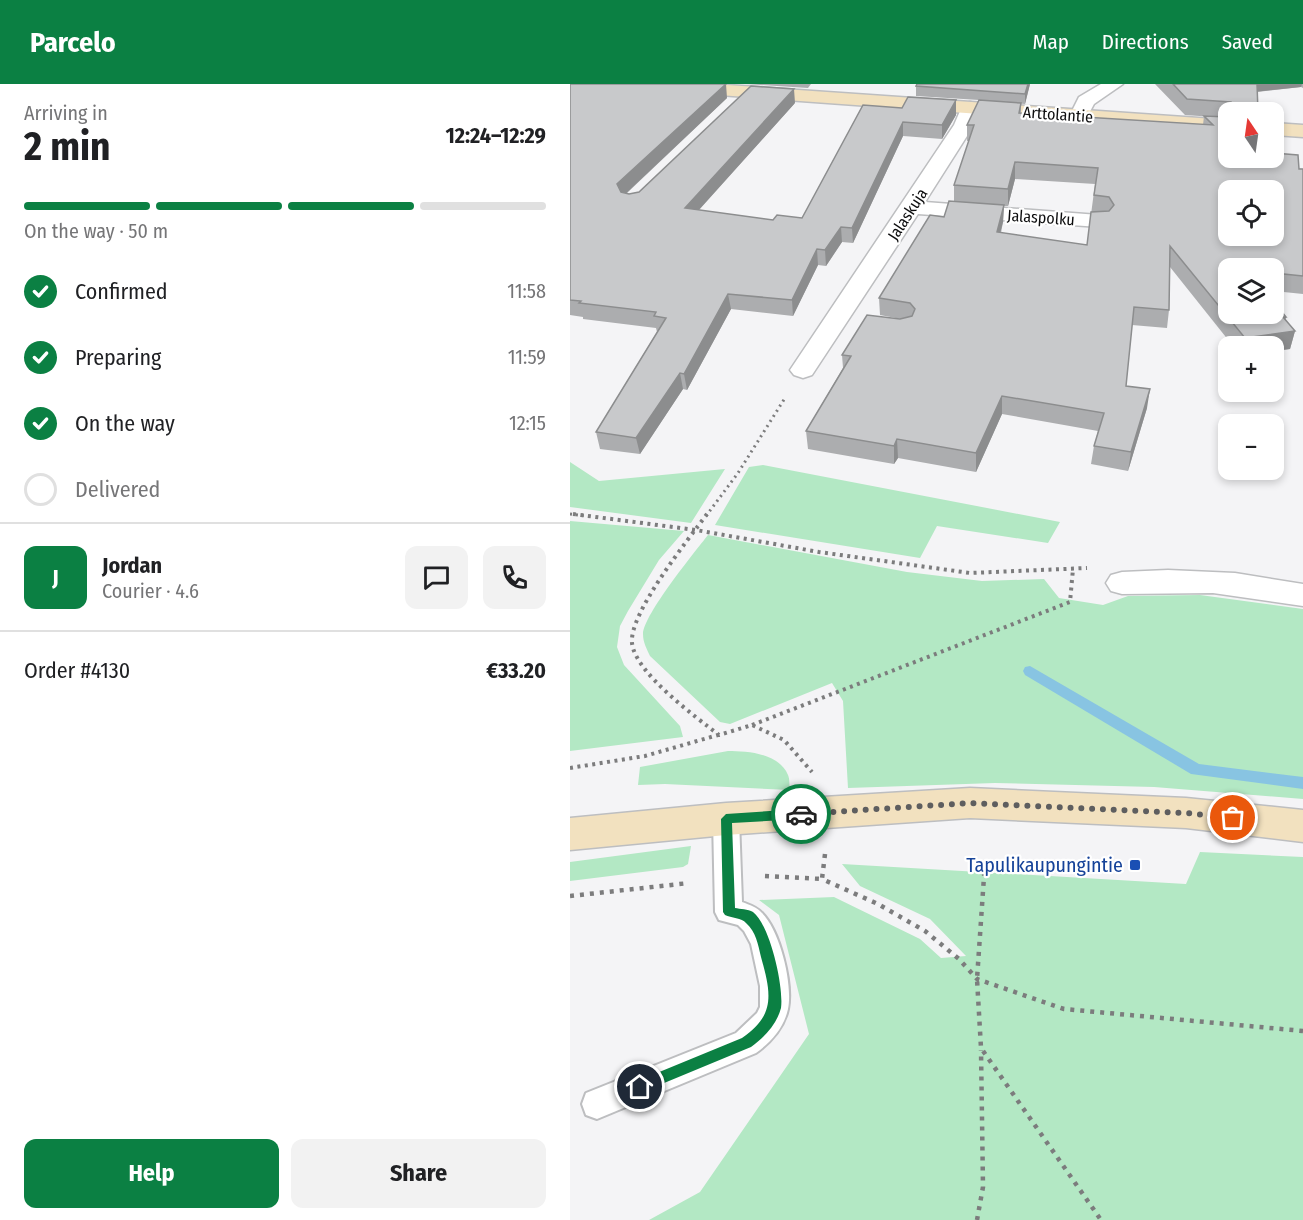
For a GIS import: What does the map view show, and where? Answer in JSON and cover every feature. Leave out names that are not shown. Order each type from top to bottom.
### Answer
[{"type":"street","name":"Arttolantie","points":[[636,84],[733,93],[1218,125]]},
{"type":"street","points":[[1079,115],[1086,101],[1114,84]]},
{"type":"street","name":"Jalaskuja","points":[[803,370],[849,320],[912,207],[964,125],[970,108]]},
{"type":"street","points":[[1284,130],[1303,131]]},
{"type":"street","name":"Jalaspolku","points":[[912,207],[1099,221]]},
{"type":"street","points":[[1122,584],[1155,581],[1212,582],[1303,595]]},
{"type":"street","points":[[570,834],[726,819],[970,803],[1186,813],[1303,826]]},
{"type":"lane","points":[[597,1104],[746,1043],[761,1033],[774,1010],[776,990],[760,932],[748,916],[729,912],[726,819]]},
{"type":"path","points":[[719,735],[678,702],[640,664],[631,643],[636,624],[658,584],[732,482],[803,370]]},
{"type":"path","points":[[570,514],[696,530],[819,552],[970,573],[1073,569],[1070,602],[752,725],[656,755],[570,768]]},
{"type":"path","points":[[752,725],[784,740],[819,780],[826,812],[822,879],[878,904],[925,931],[959,959],[977,980],[1064,1009],[1303,1031]]},
{"type":"path","points":[[977,1220],[983,1187],[981,1048],[977,980],[986,862]]},
{"type":"path","points":[[981,1048],[1101,1220]]},
{"type":"green space","points":[[570,462],[599,481],[725,469],[691,523],[570,507]]},
{"type":"green space","points":[[763,465],[1060,522],[1048,543],[937,526],[920,558],[715,525],[749,467]]},
{"type":"green space","points":[[570,521],[684,531],[659,560],[628,611],[620,626],[617,647],[624,665],[680,726],[683,737],[570,751]]},
{"type":"green space","points":[[708,535],[907,572],[982,581],[1044,579],[1059,598],[1103,605],[1128,596],[1200,595],[1303,609],[1303,799],[1154,787],[995,783],[848,788],[843,701],[832,683],[730,724],[720,722],[650,656],[643,637],[646,625],[671,584]]},
{"type":"green space","points":[[728,751],[753,753],[778,762],[788,775],[790,790],[665,784],[638,785],[640,767]]},
{"type":"green space","points":[[691,846],[688,864],[683,867],[570,881],[570,862]]},
{"type":"green space","points":[[1200,852],[1303,857],[1303,1220],[649,1220],[700,1192],[809,1034],[779,915],[759,900],[834,897],[920,939],[941,958],[966,956],[930,919],[860,886],[842,864],[1186,884]]},
{"type":"building","points":[[570,84],[726,84],[617,184],[621,192],[629,194],[639,192],[751,86],[794,89],[685,208],[773,220],[777,215],[802,218],[863,105],[902,108],[908,97],[956,100],[942,125],[903,122],[852,228],[841,227],[825,250],[817,249],[792,300],[728,294],[684,374],[680,373],[636,438],[596,432],[666,318],[654,316],[656,312],[570,300]]},
{"type":"building","points":[[917,84],[1028,84],[1025,94],[916,86]]},
{"type":"building","points":[[1173,84],[1257,84],[1258,102],[1187,99]]},
{"type":"building","points":[[979,100],[1021,103],[1019,113],[1213,125],[1204,116],[1218,117],[1218,168],[1284,168],[1284,154],[1298,155],[1299,169],[1303,169],[1303,276],[1284,274],[1284,258],[1218,258],[1218,305],[1170,246],[1169,310],[1134,307],[1126,386],[1150,389],[1131,452],[1094,446],[1104,413],[1002,396],[976,453],[897,439],[894,446],[806,431],[851,356],[842,355],[867,315],[900,319],[912,316],[915,309],[910,303],[879,298],[930,215],[944,217],[949,201],[1004,205],[997,232],[1087,245],[1091,212],[1109,211],[1114,205],[1109,197],[1094,195],[1098,168],[1015,162],[1008,189],[954,185],[974,125],[967,125]]},
{"type":"building","points":[[1284,318],[1295,331],[1259,336],[1243,336],[1234,324],[1284,324]]},
{"type":"waterway","points":[[1030,671],[1196,770],[1303,783]]},
{"type":"way so far","points":[[801,814],[970,803],[1186,813],[1233,818]]},
{"type":"place","name":"Tapulikaupungintie","points":[[1135,865]]},
{"type":"route","points":[[640,1087],[746,1043],[761,1033],[774,1010],[776,990],[768,953],[760,932],[748,916],[729,912],[726,819],[801,814]]}]
